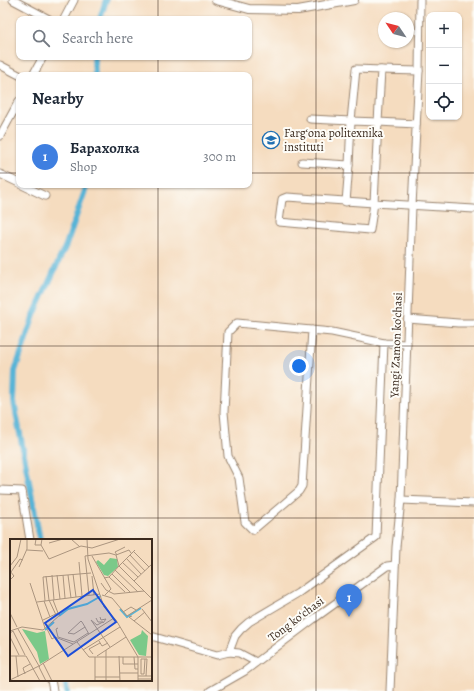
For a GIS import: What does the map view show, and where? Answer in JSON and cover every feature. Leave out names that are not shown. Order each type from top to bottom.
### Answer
[{"type":"main road","points":[[216,0],[249,9],[298,10],[354,0]]},
{"type":"street","points":[[13,0],[43,16]]},
{"type":"street","points":[[66,16],[74,0]]},
{"type":"street","name":"Yangi Zamon ko'chasi","points":[[390,691],[395,565],[401,500],[412,206],[419,71],[420,0]]},
{"type":"street","points":[[35,72],[41,60]]},
{"type":"street","points":[[0,65],[16,73]]},
{"type":"street","points":[[346,202],[356,69],[419,71]]},
{"type":"street","points":[[381,70],[374,203],[370,230],[280,222],[282,199],[287,197],[346,202],[374,203],[474,209]]},
{"type":"street","points":[[0,136],[16,109]]},
{"type":"street","points":[[310,119],[416,124]]},
{"type":"street","points":[[302,162],[349,165]]},
{"type":"street","points":[[0,174],[16,182]]},
{"type":"street","points":[[28,188],[45,196]]},
{"type":"street","points":[[408,319],[474,323]]},
{"type":"street","points":[[312,330],[302,486],[299,492],[253,530],[245,522],[239,478],[228,456],[224,412],[228,332],[237,323],[312,330],[332,332],[384,343],[407,344]]},
{"type":"street","points":[[229,652],[235,636],[240,629],[249,622],[298,593],[376,537],[384,343]]},
{"type":"street","points":[[0,490],[22,491],[30,539]]},
{"type":"street","points":[[401,500],[474,503]]},
{"type":"street","name":"Tong koʻchasi","points":[[210,691],[245,671],[386,566],[395,565]]},
{"type":"street","points":[[152,636],[217,655],[229,652],[239,653],[256,662]]},
{"type":"street","points":[[51,681],[53,691]]},
{"type":"waterway","points":[[101,16],[106,0]]},
{"type":"waterway","points":[[94,60],[95,72]]},
{"type":"waterway","points":[[40,539],[14,402],[15,371],[34,315],[66,245],[86,188]]},
{"type":"waterway","points":[[65,681],[67,691]]},
{"type":"place","name":"Fargʻona politexnika instituti","points":[[271,140]]},
{"type":"place","name":"Барахолка","points":[[349,617]]}]
